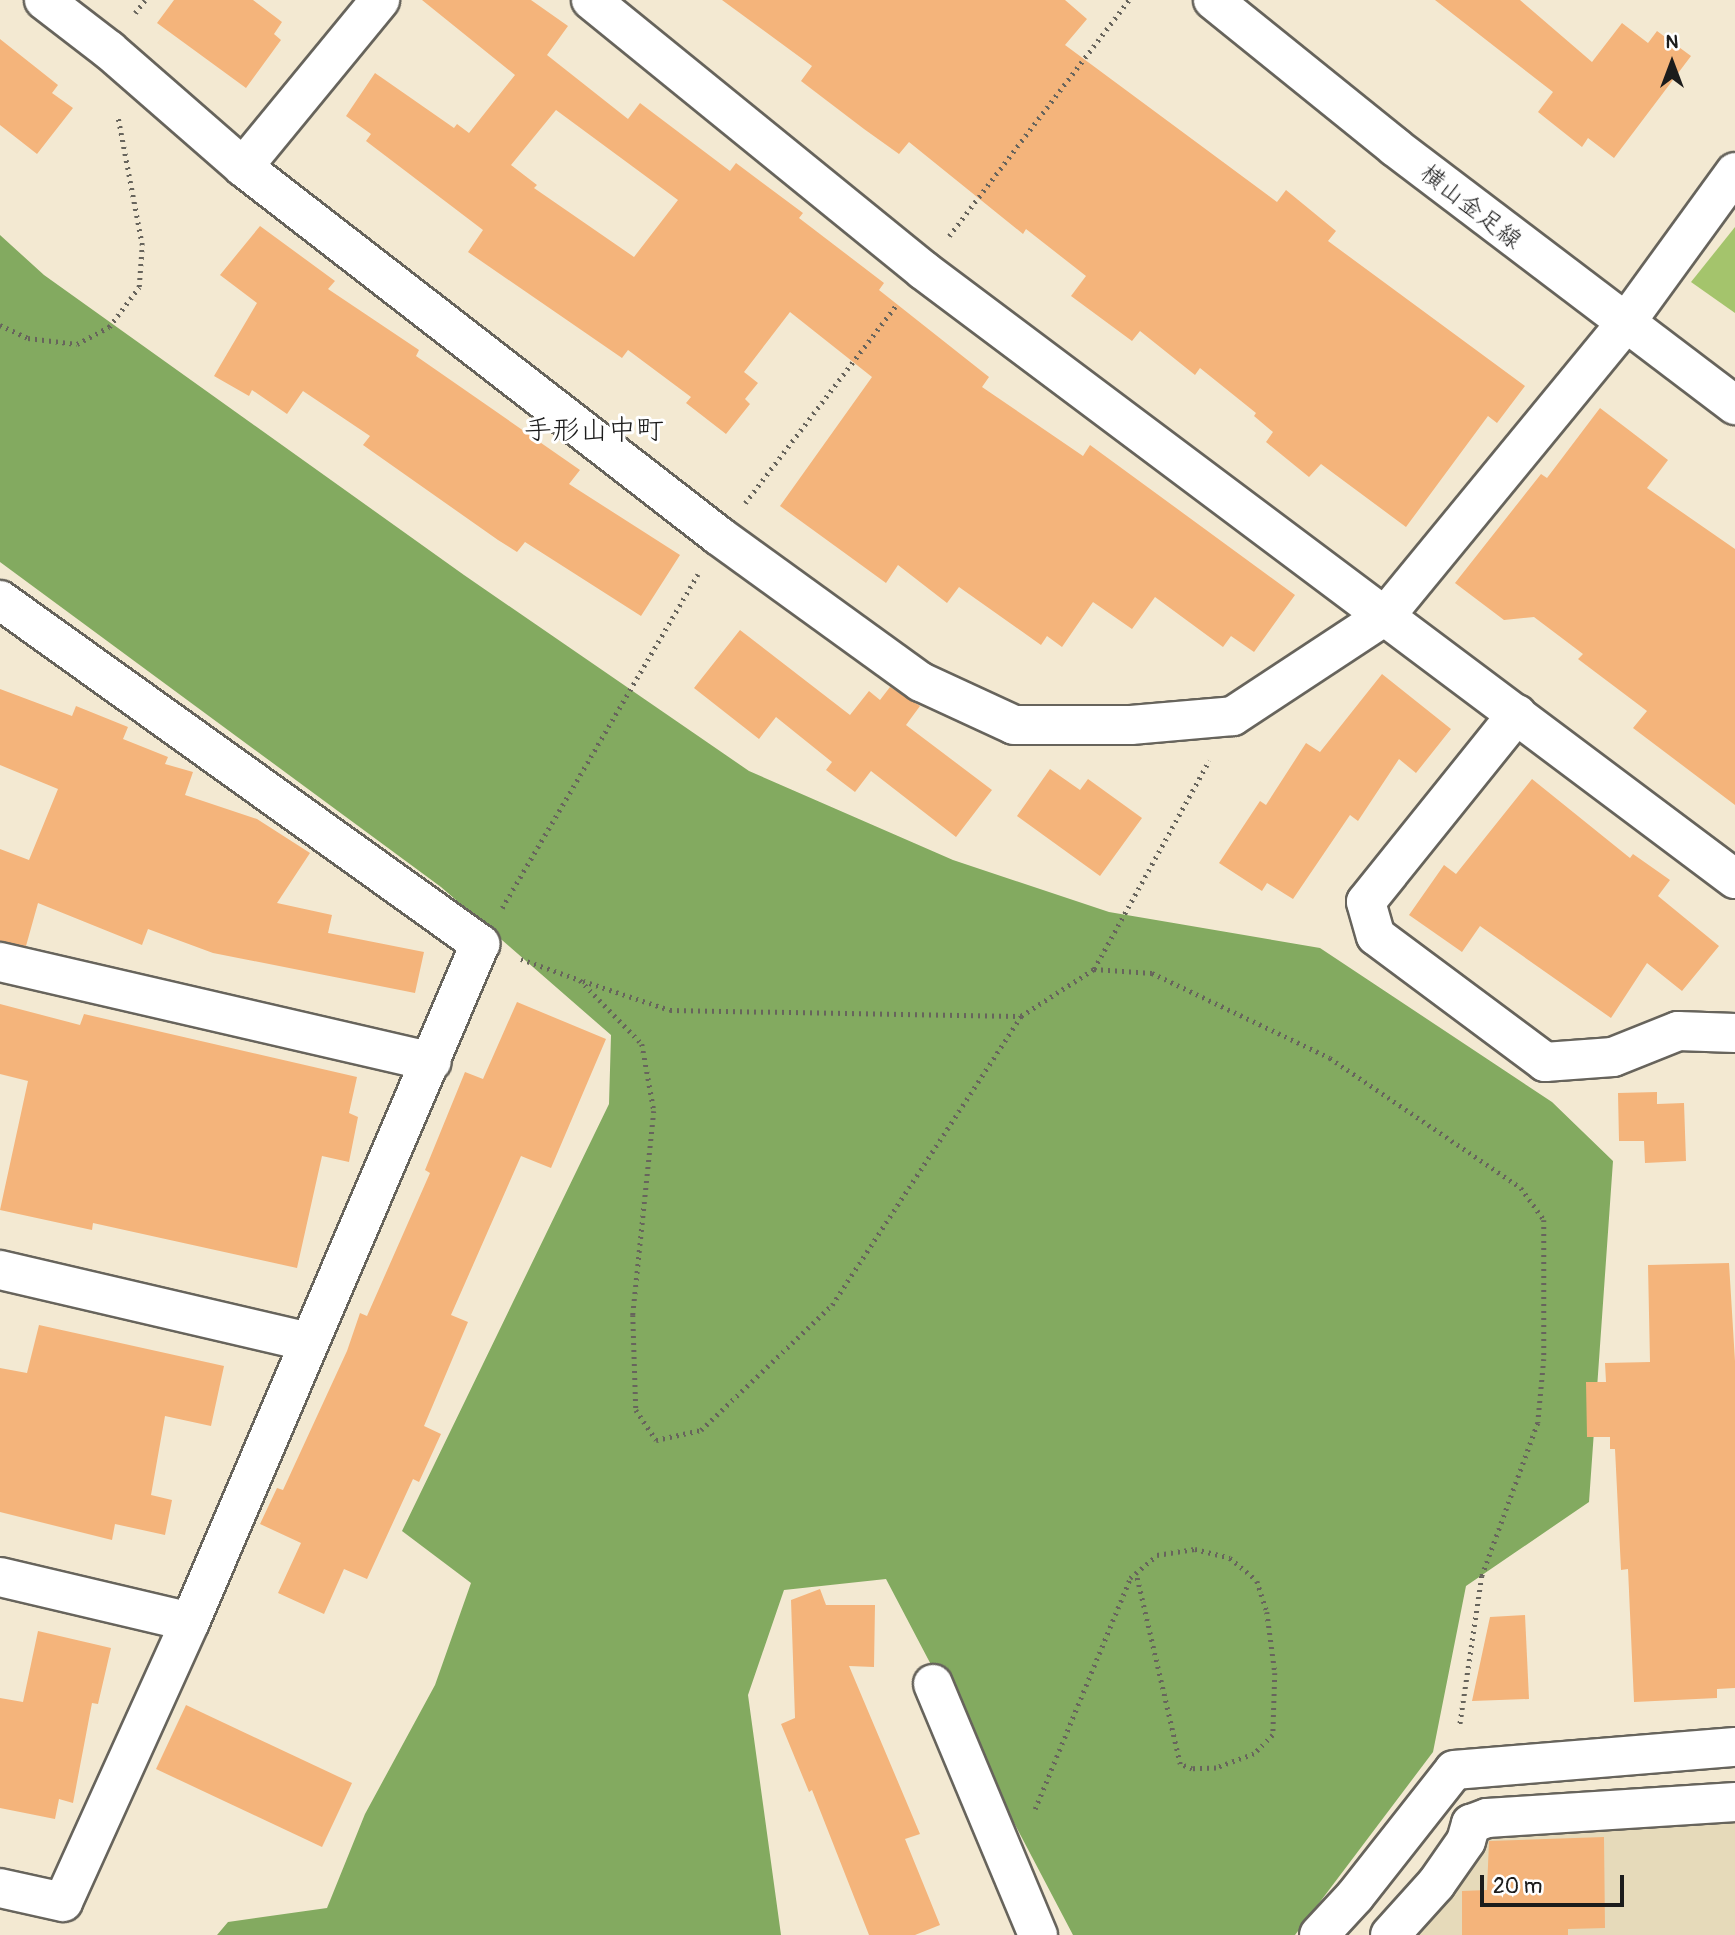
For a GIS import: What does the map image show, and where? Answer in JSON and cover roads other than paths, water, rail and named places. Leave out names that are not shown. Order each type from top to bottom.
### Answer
[{"type":"street","points":[[44,0],[109,50],[243,167],[719,536],[921,682],[1014,724],[1131,725],[1233,716],[1386,615],[1624,325],[1735,172]]},
{"type":"street","points":[[243,167],[380,0]]},
{"type":"street","points":[[591,0],[923,270],[1735,879]]},
{"type":"street","name":"横山金足線","points":[[1213,0],[1624,325],[1735,405]]},
{"type":"street","points":[[0,600],[480,944],[432,1062],[190,1622],[63,1902],[0,1888]]},
{"type":"street","points":[[1517,714],[1366,902],[1376,936],[1545,1062],[1613,1057],[1678,1031],[1735,1033]]},
{"type":"street","points":[[0,962],[432,1062]]},
{"type":"street","points":[[0,1270],[309,1342]]},
{"type":"street","points":[[0,1577],[190,1622]]},
{"type":"street","points":[[933,1684],[1038,1935]]},
{"type":"street","points":[[1319,1935],[1355,1896],[1454,1770],[1735,1748]]},
{"type":"street","points":[[1390,1935],[1436,1884],[1466,1841],[1471,1824],[1487,1818],[1735,1802]]},
{"type":"street","points":[[1355,1896],[1364,1935]]},
{"type":"district","name":"手形山中町","points":[[594,431]]}]
